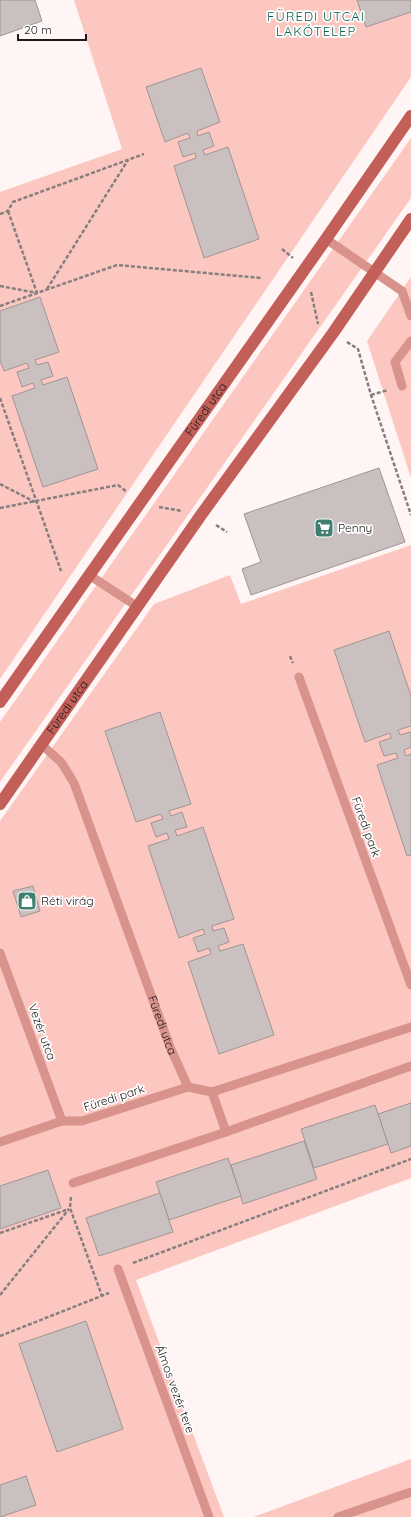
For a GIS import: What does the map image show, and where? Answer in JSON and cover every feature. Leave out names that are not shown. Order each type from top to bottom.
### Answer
[{"type":"main road","name":"Füredi utca","points":[[0,702],[326,240],[411,116]]},
{"type":"main road","name":"Füredi utca","points":[[0,804],[201,515],[333,333],[411,219]]},
{"type":"lane","points":[[326,240],[402,291],[411,316]]},
{"type":"lane","points":[[402,386],[395,362],[411,341]]},
{"type":"lane","points":[[89,575],[138,607]]},
{"type":"lane","name":"Füredi park","points":[[299,677],[411,985]]},
{"type":"lane","name":"Füredi utca","points":[[42,745],[61,762],[74,783],[170,1047],[188,1087]]},
{"type":"lane","name":"Vezér utca","points":[[0,953],[62,1120]]},
{"type":"lane","name":"Füredi park","points":[[0,1142],[62,1120],[82,1121],[188,1087],[212,1092],[411,1027]]},
{"type":"lane","points":[[73,1183],[226,1132],[411,1066]]},
{"type":"lane","points":[[212,1092],[226,1132]]},
{"type":"lane","name":"Álmos vezér tere","points":[[118,1269],[209,1517]]},
{"type":"lane","points":[[338,1517],[411,1492]]},
{"type":"path","points":[[37,293],[8,211],[12,202],[144,154]]},
{"type":"path","points":[[46,290],[128,160]]},
{"type":"path","points":[[0,214],[8,211]]},
{"type":"path","points":[[282,249],[306,268],[317,323],[358,349],[411,516]]},
{"type":"path","points":[[0,306],[117,265],[261,278]]},
{"type":"path","points":[[0,286],[37,293]]},
{"type":"path","points":[[0,398],[61,571]]},
{"type":"path","points":[[0,484],[36,502]]},
{"type":"path","points":[[0,508],[118,485],[140,503],[201,515],[227,532]]},
{"type":"path","points":[[118,1269],[411,1159]]},
{"type":"path","points":[[0,1232],[70,1208]]},
{"type":"path","points":[[0,1295],[70,1208]]},
{"type":"path","points":[[70,1208],[102,1296]]},
{"type":"path","points":[[0,1336],[125,1287]]},
{"type":"shaded area","points":[[74,0],[411,0],[411,77],[0,679],[0,192],[122,149]]},
{"type":"shaded area","points":[[411,138],[411,198],[0,782],[0,722]]},
{"type":"shaded area","points":[[411,277],[411,478],[367,341]]},
{"type":"shaded area","points":[[411,545],[411,1178],[136,1280],[224,1517],[0,1517],[0,821],[154,604],[230,575],[241,604]]},
{"type":"shaded area","points":[[411,1459],[411,1517],[253,1517]]},
{"type":"building","points":[[0,0],[35,0],[42,21],[0,36]]},
{"type":"building","points":[[357,0],[411,0],[411,12],[366,27]]},
{"type":"building","points":[[201,68],[220,122],[197,131],[198,136],[209,132],[214,146],[203,150],[205,155],[228,147],[259,239],[204,258],[174,166],[196,158],[195,153],[183,157],[178,142],[190,138],[188,133],[165,142],[146,87]]},
{"type":"building","points":[[40,297],[59,352],[35,360],[37,365],[48,362],[53,376],[41,380],[43,385],[67,377],[98,469],[43,487],[12,396],[35,388],[33,383],[22,387],[17,372],[29,368],[27,363],[4,371],[0,361],[0,311]]},
{"type":"building","name":"Penny","points":[[379,468],[405,542],[251,595],[242,569],[261,562],[244,514]]},
{"type":"building","points":[[389,631],[411,696],[411,726],[398,730],[400,735],[411,733],[411,747],[404,750],[406,756],[411,754],[411,855],[407,856],[377,765],[398,758],[396,753],[384,756],[379,742],[391,738],[390,733],[365,742],[334,650]]},
{"type":"building","points":[[160,712],[191,804],[169,811],[171,816],[182,812],[187,827],[175,830],[177,836],[203,827],[234,919],[212,926],[213,931],[224,928],[229,942],[218,946],[220,951],[243,944],[274,1035],[219,1054],[188,962],[211,954],[209,948],[198,952],[193,938],[205,934],[203,929],[179,938],[148,846],[169,839],[167,833],[156,837],[151,823],[163,819],[161,814],[136,822],[105,731]]},
{"type":"building","name":"Réti virág","points":[[33,886],[40,911],[21,917],[13,891]]},
{"type":"building","points":[[411,1103],[411,1146],[391,1153],[378,1114]]},
{"type":"building","points":[[375,1105],[388,1144],[314,1168],[301,1129]]},
{"type":"building","points":[[304,1141],[317,1179],[243,1204],[231,1165]]},
{"type":"building","points":[[228,1158],[241,1196],[169,1220],[156,1182]]},
{"type":"building","points":[[48,1170],[61,1208],[0,1229],[0,1186]]},
{"type":"building","points":[[160,1193],[173,1232],[99,1256],[86,1218]]},
{"type":"building","points":[[86,1321],[123,1429],[57,1452],[19,1344]]},
{"type":"building","points":[[26,1476],[36,1505],[0,1517],[0,1485]]},
{"type":"place","name":"Penny","points":[[324,528]]},
{"type":"place","name":"Réti virág","points":[[27,901]]},
{"type":"district","name":"FÜREDI UTCAI LAKÓTELEP","points":[[316,24]]}]
